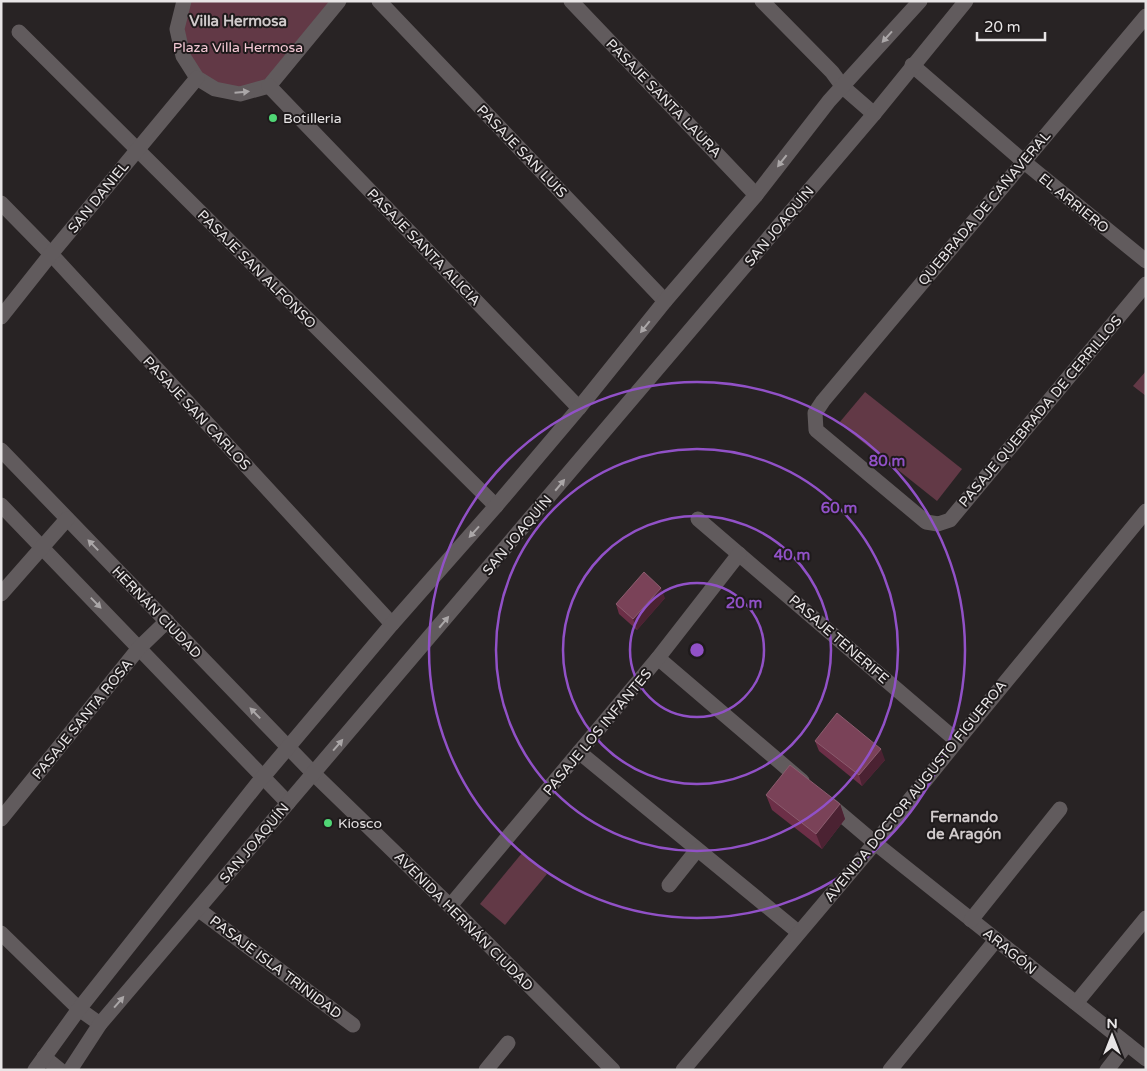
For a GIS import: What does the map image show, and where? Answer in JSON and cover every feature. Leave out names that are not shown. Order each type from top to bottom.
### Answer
[{"type":"street","points":[[184,1],[177,29],[183,56],[197,78],[215,90],[240,94],[269,86],[339,1]]},
{"type":"street","name":"PASAJE SAN LUIS","points":[[379,1],[665,301]]},
{"type":"street","name":"PASAJE SANTA LAURA","points":[[572,1],[756,195]]},
{"type":"street","points":[[762,1],[832,72],[843,86],[874,114]]},
{"type":"street","points":[[35,1070],[78,1008],[263,777],[392,624],[579,408],[665,301],[756,195],[829,101],[920,1]]},
{"type":"street","name":"SAN JOAQUÍN","points":[[70,1070],[100,1024],[199,910],[874,114],[966,1]]},
{"type":"street","name":"QUEBRADA DE CAÑAVERAL","points":[[926,522],[816,430],[815,413],[823,400],[1146,16]]},
{"type":"street","name":"PASAJE SAN ALFONSO","points":[[19,32],[496,506]]},
{"type":"street","name":"EL ARRIERO","points":[[912,65],[1023,161],[1146,261]]},
{"type":"street","name":"SAN DANIEL","points":[[1,318],[51,254],[197,78]]},
{"type":"street","name":"PASAJE SANTA ALICIA","points":[[269,86],[579,408]]},
{"type":"street","name":"PASAJE SAN CARLOS","points":[[1,203],[51,254],[392,624]]},
{"type":"street","name":"PASAJE QUEBRADA DE CERRILLOS","points":[[926,522],[938,524],[950,520],[1146,284]]},
{"type":"street","name":"HERNÁN CIUDAD","points":[[1,450],[314,774]]},
{"type":"street","points":[[1,505],[288,803]]},
{"type":"street","name":"AVENIDA DOCTOR AUGUSTO FIGUEROA","points":[[683,1070],[875,843],[1146,511]]},
{"type":"street","points":[[1,594],[67,519]]},
{"type":"street","name":"PASAJE TENERIFE","points":[[698,520],[957,741]]},
{"type":"street","name":"PASAJE LOS INFANTES","points":[[450,906],[658,658],[739,554]]},
{"type":"street","name":"PASAJE SANTA ROSA","points":[[1,819],[139,648],[166,621]]},
{"type":"street","name":"ARAGÓN","points":[[658,658],[875,843],[1146,1059]]},
{"type":"street","points":[[580,752],[798,932]]},
{"type":"street","name":"AVENIDA HERNÁN CIUDAD","points":[[314,774],[450,906],[613,1070]]},
{"type":"street","points":[[971,920],[1060,809]]},
{"type":"street","points":[[669,885],[698,850]]},
{"type":"street","name":"PASAJE ISLA TRINIDAD","points":[[199,910],[353,1024]]},
{"type":"street","points":[[1076,1003],[1146,918]]},
{"type":"street","points":[[1,933],[78,1008],[100,1024]]},
{"type":"street","points":[[890,1070],[996,940]]},
{"type":"street","points":[[486,1070],[508,1043]]},
{"type":"street","points":[[1107,1070],[1127,1044]]},
{"type":"street","points":[[44,1057],[60,1070]]},
{"type":"green space","name":"Plaza Villa Hermosa","points":[[184,1],[339,1],[269,86],[215,89],[183,56]]},
{"type":"green space","points":[[1146,371],[1146,396],[1133,386]]},
{"type":"green space","points":[[865,392],[962,469],[937,501],[839,423]]},
{"type":"green space","points":[[522,853],[547,874],[505,925],[480,904]]},
{"type":"building","points":[[644,572],[661,588],[633,619],[616,604]]},
{"type":"building","points":[[837,713],[881,749],[859,775],[815,741]]},
{"type":"building","points":[[790,765],[840,804],[816,834],[766,795]]},
{"type":"place","name":"Botilleria","points":[[273,118]]},
{"type":"place","name":"Kiosco","points":[[328,823]]},
{"type":"district","name":"Villa Hermosa","points":[[238,21]]},
{"type":"district","name":"Fernando de Aragón","points":[[964,826]]}]
